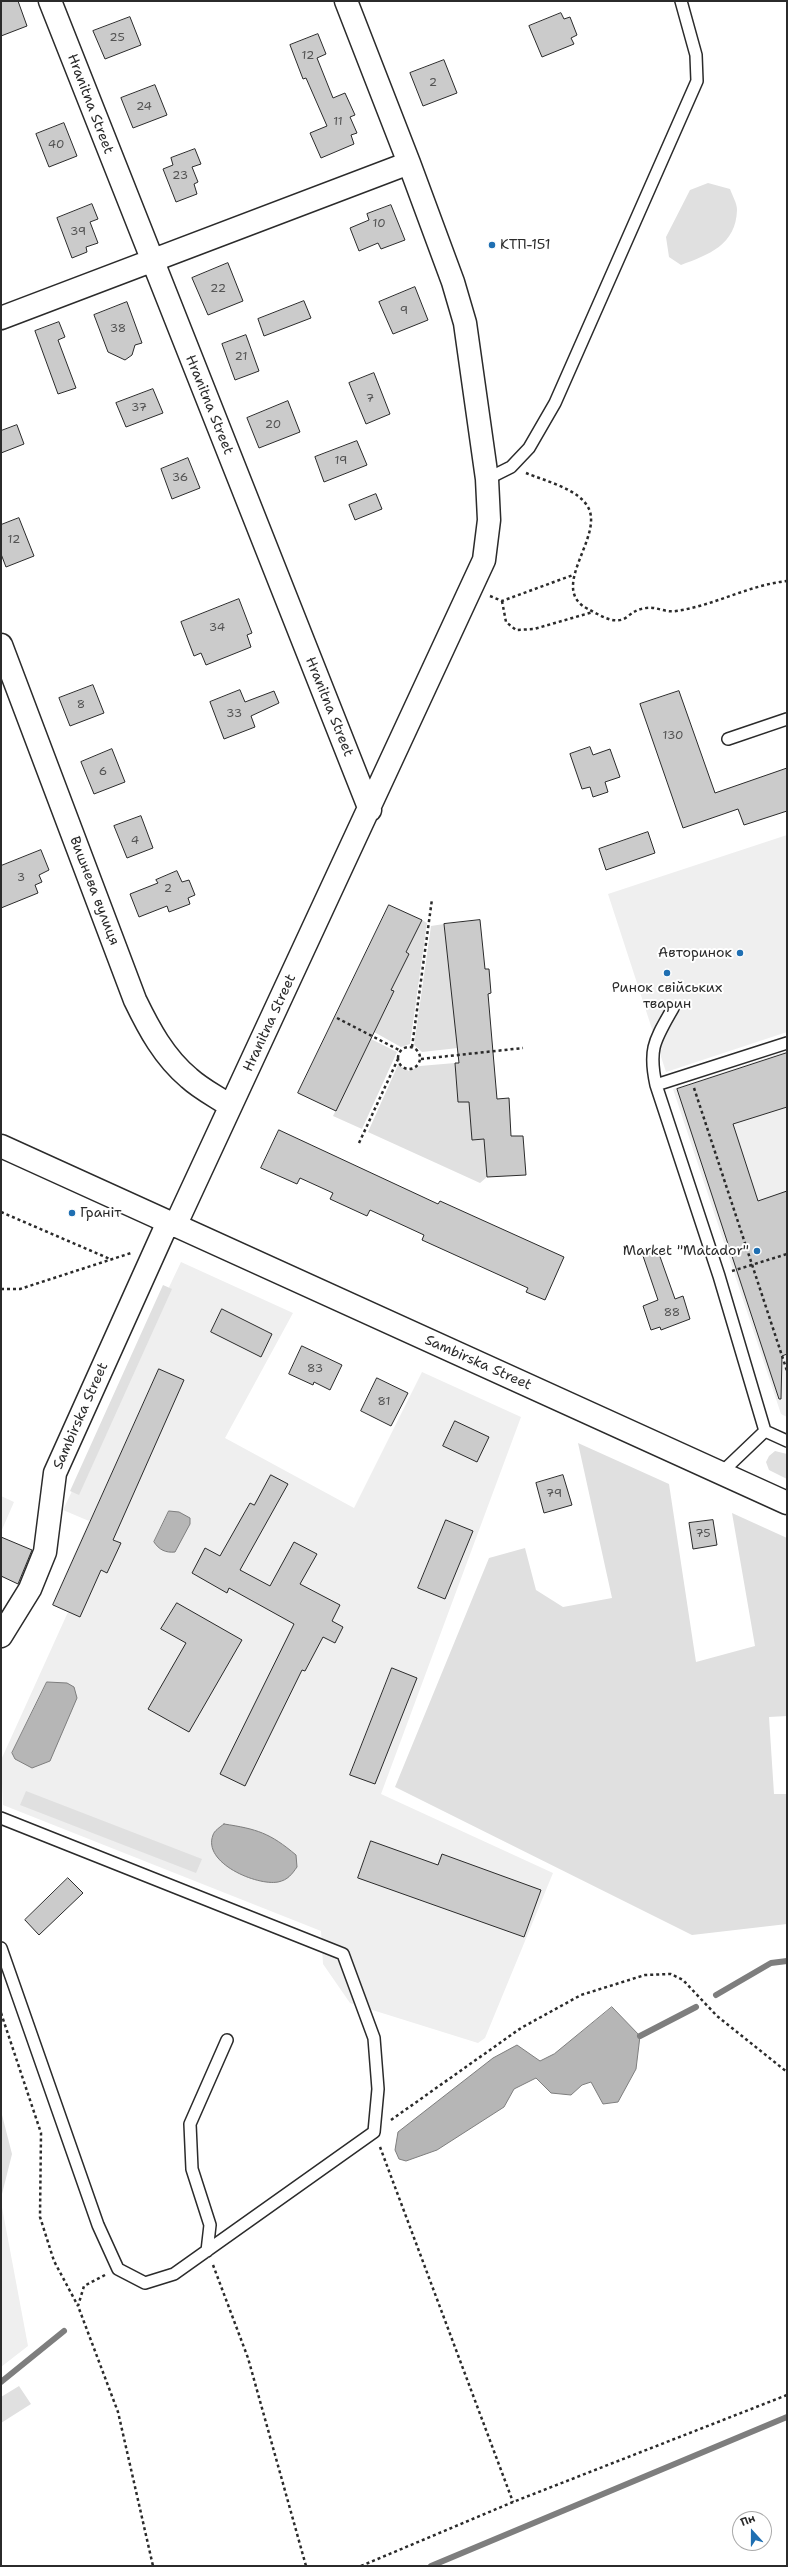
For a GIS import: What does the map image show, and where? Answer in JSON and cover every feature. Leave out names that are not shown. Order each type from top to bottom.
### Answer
[{"type":"street","name":"Hranitna Street","points":[[50,1],[370,810]]},
{"type":"street","name":"Hranitna Street","points":[[172,1224],[230,1106],[370,810],[484,560],[489,520],[488,479],[465,323],[453,282],[409,163],[346,1]]},
{"type":"street","points":[[1,318],[152,262],[409,163]]},
{"type":"street","name":"Вишнева вулиця","points":[[1,646],[135,1000],[150,1030],[169,1059],[190,1079],[230,1106]]},
{"type":"street","name":"Sambirska Street","points":[[1,1146],[787,1503]]},
{"type":"street","name":"Sambirska Street","points":[[1,1636],[30,1589],[44,1552],[55,1473],[158,1244],[172,1224]]},
{"type":"lane","points":[[488,479],[511,467],[529,448],[555,402],[697,81],[696,55],[681,1]]},
{"type":"lane","points":[[728,739],[787,719]]},
{"type":"lane","points":[[673,1008],[658,1035],[652,1051],[651,1062],[656,1085],[718,1276],[765,1431],[787,1441]]},
{"type":"lane","points":[[656,1085],[787,1044]]},
{"type":"lane","points":[[721,1473],[765,1431]]},
{"type":"lane","points":[[1,1818],[343,1954],[374,2038],[378,2088],[374,2132],[174,2274],[145,2283],[118,2269],[98,2225],[1,1948]]},
{"type":"lane","points":[[207,2251],[210,2225],[192,2169],[190,2124],[227,2040]]},
{"type":"path","points":[[511,467],[574,493],[588,508],[591,518],[587,541],[574,575],[574,592],[585,608],[613,621],[620,621],[642,608],[651,607],[675,612],[787,581]]},
{"type":"path","points":[[471,588],[502,601],[574,575]]},
{"type":"path","points":[[502,601],[506,622],[516,630],[534,629],[594,612]]},
{"type":"path","points":[[412,1047],[432,899]]},
{"type":"path","points":[[337,1018],[401,1051]]},
{"type":"path","points":[[359,1143],[401,1051],[412,1047],[418,1050],[421,1059],[417,1066],[410,1069],[403,1067],[398,1058]]},
{"type":"path","points":[[421,1059],[523,1048]]},
{"type":"path","points":[[690,1074],[787,1371]]},
{"type":"path","points":[[1,1212],[110,1260]]},
{"type":"path","points":[[1,1289],[20,1290],[158,1244]]},
{"type":"path","points":[[718,1276],[787,1254]]},
{"type":"path","points":[[513,2502],[374,2132],[521,2028],[581,1995],[645,1975],[670,1974],[683,1980],[717,2016],[787,2072]]},
{"type":"path","points":[[1,2013],[41,2133],[40,2217],[54,2261],[78,2306],[118,2412],[153,2566]]},
{"type":"path","points":[[207,2251],[248,2358],[306,2566]]},
{"type":"path","points":[[78,2306],[84,2286],[118,2269]]},
{"type":"path","points":[[361,2566],[513,2502],[787,2395]]},
{"type":"shaded area","points":[[708,183],[730,189],[737,207],[732,232],[719,247],[701,257],[681,265],[669,257],[666,237],[690,190]]},
{"type":"shaded area","name":"Авторинок","points":[[787,835],[787,1032],[666,1072],[608,894]]},
{"type":"shaded area","points":[[422,920],[427,923],[410,1044],[401,1047],[374,1032],[394,991],[391,990],[409,954],[406,952]]},
{"type":"shaded area","points":[[444,924],[458,1048],[422,1052],[414,1045],[431,926]]},
{"type":"shaded area","points":[[371,1039],[397,1052],[362,1129],[333,1116]]},
{"type":"shaded area","name":"Market \"Matador\"","points":[[787,1051],[787,1417],[781,1414],[673,1089]]},
{"type":"shaded area","points":[[455,1063],[458,1102],[469,1102],[472,1140],[484,1139],[487,1177],[480,1183],[368,1132],[398,1065],[409,1071],[420,1066]]},
{"type":"shaded area","points":[[181,1262],[293,1313],[225,1438],[354,1508],[422,1372],[521,1417],[381,1794],[553,1873],[485,2038],[478,2043],[350,2003],[323,1964],[321,1931],[3,1805],[1,1760],[68,1612],[52,1604],[89,1521],[63,1510]]},
{"type":"shaded area","points":[[163,1285],[172,1289],[79,1495],[70,1491]]},
{"type":"shaded area","points":[[578,1443],[669,1484],[696,1662],[755,1646],[732,1513],[787,1538],[787,1716],[769,1717],[774,1794],[787,1794],[787,1924],[692,1935],[395,1787],[489,1558],[525,1548],[536,1590],[563,1607],[612,1598]]},
{"type":"shaded area","points":[[775,1451],[787,1454],[787,1479],[769,1470],[766,1462],[769,1456]]},
{"type":"shaded area","points":[[1,1496],[14,1502],[1,1532]]},
{"type":"shaded area","points":[[169,1511],[179,1512],[190,1518],[190,1524],[175,1552],[163,1550],[154,1542]]},
{"type":"shaded area","points":[[47,1682],[67,1683],[74,1687],[77,1698],[50,1761],[32,1768],[15,1759],[12,1753]]},
{"type":"shaded area","points":[[26,1791],[202,1859],[196,1873],[20,1805]]},
{"type":"shaded area","points":[[224,1824],[254,1830],[270,1837],[296,1855],[297,1867],[287,1878],[278,1882],[257,1880],[234,1870],[223,1863],[216,1855],[212,1845],[213,1835],[217,1829]]},
{"type":"shaded area","points":[[612,2007],[640,2036],[636,2069],[618,2102],[603,2104],[591,2082],[582,2085],[571,2095],[551,2093],[536,2078],[514,2089],[504,2107],[437,2150],[406,2161],[399,2159],[395,2150],[398,2132],[493,2058],[517,2045],[540,2061],[554,2054]]},
{"type":"shaded area","points":[[1,2111],[12,2154],[1,2198]]},
{"type":"shaded area","points":[[1,2202],[28,2346],[1,2367]]},
{"type":"shaded area","points":[[19,2386],[31,2404],[1,2423],[1,2397]]},
{"type":"building","points":[[1,1],[18,1],[27,26],[1,36]]},
{"type":"building","points":[[561,13],[564,19],[570,17],[577,35],[571,38],[574,44],[542,57],[529,26]]},
{"type":"building","points":[[130,17],[141,45],[105,59],[93,31]]},
{"type":"building","points":[[318,34],[326,54],[317,58],[333,98],[345,93],[355,115],[350,117],[357,133],[351,135],[354,144],[321,158],[310,133],[327,126],[306,78],[303,79],[290,45]]},
{"type":"building","points":[[444,60],[457,93],[423,106],[410,73]]},
{"type":"building","points":[[155,85],[167,115],[133,128],[121,98]]},
{"type":"building","points":[[64,123],[77,156],[49,167],[36,134]]},
{"type":"building","points":[[195,149],[201,164],[192,167],[198,182],[194,184],[197,194],[176,202],[163,169],[173,165],[171,158]]},
{"type":"building","points":[[92,204],[98,219],[90,222],[98,243],[86,247],[87,252],[72,258],[57,218]]},
{"type":"building","points":[[391,205],[405,240],[381,249],[378,243],[359,251],[350,228],[369,220],[367,214]]},
{"type":"building","points":[[228,263],[243,301],[208,315],[192,278]]},
{"type":"building","points":[[415,287],[428,320],[393,334],[379,302]]},
{"type":"building","points":[[304,301],[311,318],[264,336],[258,319]]},
{"type":"building","points":[[127,302],[142,343],[135,345],[132,355],[125,360],[108,352],[94,315]]},
{"type":"building","points":[[59,322],[65,337],[58,340],[76,388],[58,394],[35,331]]},
{"type":"building","points":[[246,335],[259,371],[235,380],[222,344]]},
{"type":"building","points":[[374,373],[390,414],[366,424],[349,383]]},
{"type":"building","points":[[153,389],[163,413],[126,427],[116,403]]},
{"type":"building","points":[[288,401],[300,432],[259,448],[247,418]]},
{"type":"building","points":[[17,425],[24,444],[1,453],[1,431]]},
{"type":"building","points":[[357,441],[367,465],[324,482],[315,457]]},
{"type":"building","points":[[188,458],[200,488],[172,499],[161,469]]},
{"type":"building","points":[[376,494],[382,509],[355,520],[349,505]]},
{"type":"building","points":[[19,518],[34,556],[6,567],[1,554],[1,525]]},
{"type":"building","points":[[239,599],[252,633],[247,635],[251,647],[206,665],[201,653],[194,656],[181,622]]},
{"type":"building","points":[[93,685],[104,713],[70,726],[59,698]]},
{"type":"building","points":[[240,690],[245,702],[274,691],[279,703],[251,716],[255,727],[224,739],[210,702]]},
{"type":"building","points":[[679,691],[715,793],[787,768],[787,811],[744,825],[738,809],[683,828],[640,704]]},
{"type":"building","points":[[590,747],[593,755],[610,749],[620,777],[605,782],[608,792],[593,797],[590,787],[582,789],[570,754]]},
{"type":"building","points":[[112,749],[125,782],[94,794],[81,762]]},
{"type":"building","points":[[141,816],[153,848],[127,858],[114,826]]},
{"type":"building","points":[[648,832],[655,853],[606,870],[599,849]]},
{"type":"building","points":[[41,850],[49,870],[39,875],[42,882],[35,885],[38,893],[1,908],[1,866]]},
{"type":"building","points":[[177,871],[182,882],[189,880],[195,895],[188,898],[190,904],[169,912],[167,906],[139,917],[130,894],[158,883],[156,880]]},
{"type":"building","points":[[389,905],[422,920],[406,952],[409,954],[391,990],[394,991],[336,1111],[298,1093]]},
{"type":"building","points":[[480,920],[485,969],[489,969],[491,993],[488,994],[497,1099],[509,1098],[511,1136],[523,1136],[526,1175],[487,1177],[484,1139],[472,1140],[469,1102],[458,1102],[455,1063],[459,1063],[444,924]]},
{"type":"building","name":"Market \"Matador\"","points":[[787,1053],[787,1107],[733,1124],[758,1201],[787,1191],[787,1354],[782,1356],[781,1399],[779,1399],[677,1089]]},
{"type":"building","points":[[279,1130],[438,1204],[440,1201],[564,1257],[545,1300],[526,1292],[528,1288],[422,1240],[424,1235],[370,1210],[367,1216],[330,1199],[333,1193],[300,1178],[297,1184],[261,1168]]},
{"type":"building","points":[[658,1251],[675,1299],[683,1296],[690,1319],[661,1330],[660,1327],[651,1330],[643,1306],[658,1300],[643,1256]]},
{"type":"building","points":[[222,1309],[272,1334],[261,1357],[211,1332]]},
{"type":"building","points":[[302,1346],[342,1365],[330,1390],[314,1382],[313,1385],[289,1374]]},
{"type":"building","points":[[159,1369],[184,1380],[113,1540],[121,1543],[107,1573],[101,1570],[80,1617],[53,1605]]},
{"type":"building","points":[[377,1378],[408,1393],[391,1426],[361,1411]]},
{"type":"building","points":[[455,1421],[489,1437],[477,1462],[443,1446]]},
{"type":"building","points":[[271,1475],[288,1484],[240,1570],[270,1586],[294,1542],[317,1554],[300,1584],[340,1605],[332,1621],[343,1627],[335,1643],[323,1637],[305,1671],[302,1670],[245,1786],[220,1774],[294,1624],[229,1588],[227,1593],[192,1573],[205,1548],[220,1556],[250,1503],[254,1505]]},
{"type":"building","points":[[563,1475],[572,1505],[544,1513],[536,1483]]},
{"type":"building","points":[[446,1520],[473,1531],[445,1599],[418,1588]]},
{"type":"building","points":[[713,1520],[717,1545],[693,1549],[689,1523]]},
{"type":"building","points":[[1,1537],[32,1550],[18,1584],[1,1576]]},
{"type":"building","points":[[177,1603],[242,1640],[189,1732],[148,1709],[186,1643],[161,1629]]},
{"type":"building","points":[[392,1668],[417,1678],[375,1784],[350,1775]]},
{"type":"building","points":[[371,1841],[438,1865],[442,1854],[541,1890],[524,1937],[358,1878]]},
{"type":"building","points":[[68,1878],[83,1893],[39,1935],[25,1920]]},
{"type":"waterway","points":[[716,1995],[771,1963],[787,1961]]},
{"type":"waterway","points":[[640,2036],[696,2007]]},
{"type":"waterway","points":[[1,2382],[64,2331]]},
{"type":"waterway","points":[[431,2566],[787,2417]]},
{"type":"place","name":"КТП-151","points":[[492,245]]},
{"type":"place","name":"Авторинок","points":[[740,953]]},
{"type":"place","name":"Ринок свійських тварин","points":[[667,973]]},
{"type":"place","name":"Граніт","points":[[72,1213]]},
{"type":"place","name":"Market \"Matador\"","points":[[757,1251]]}]
